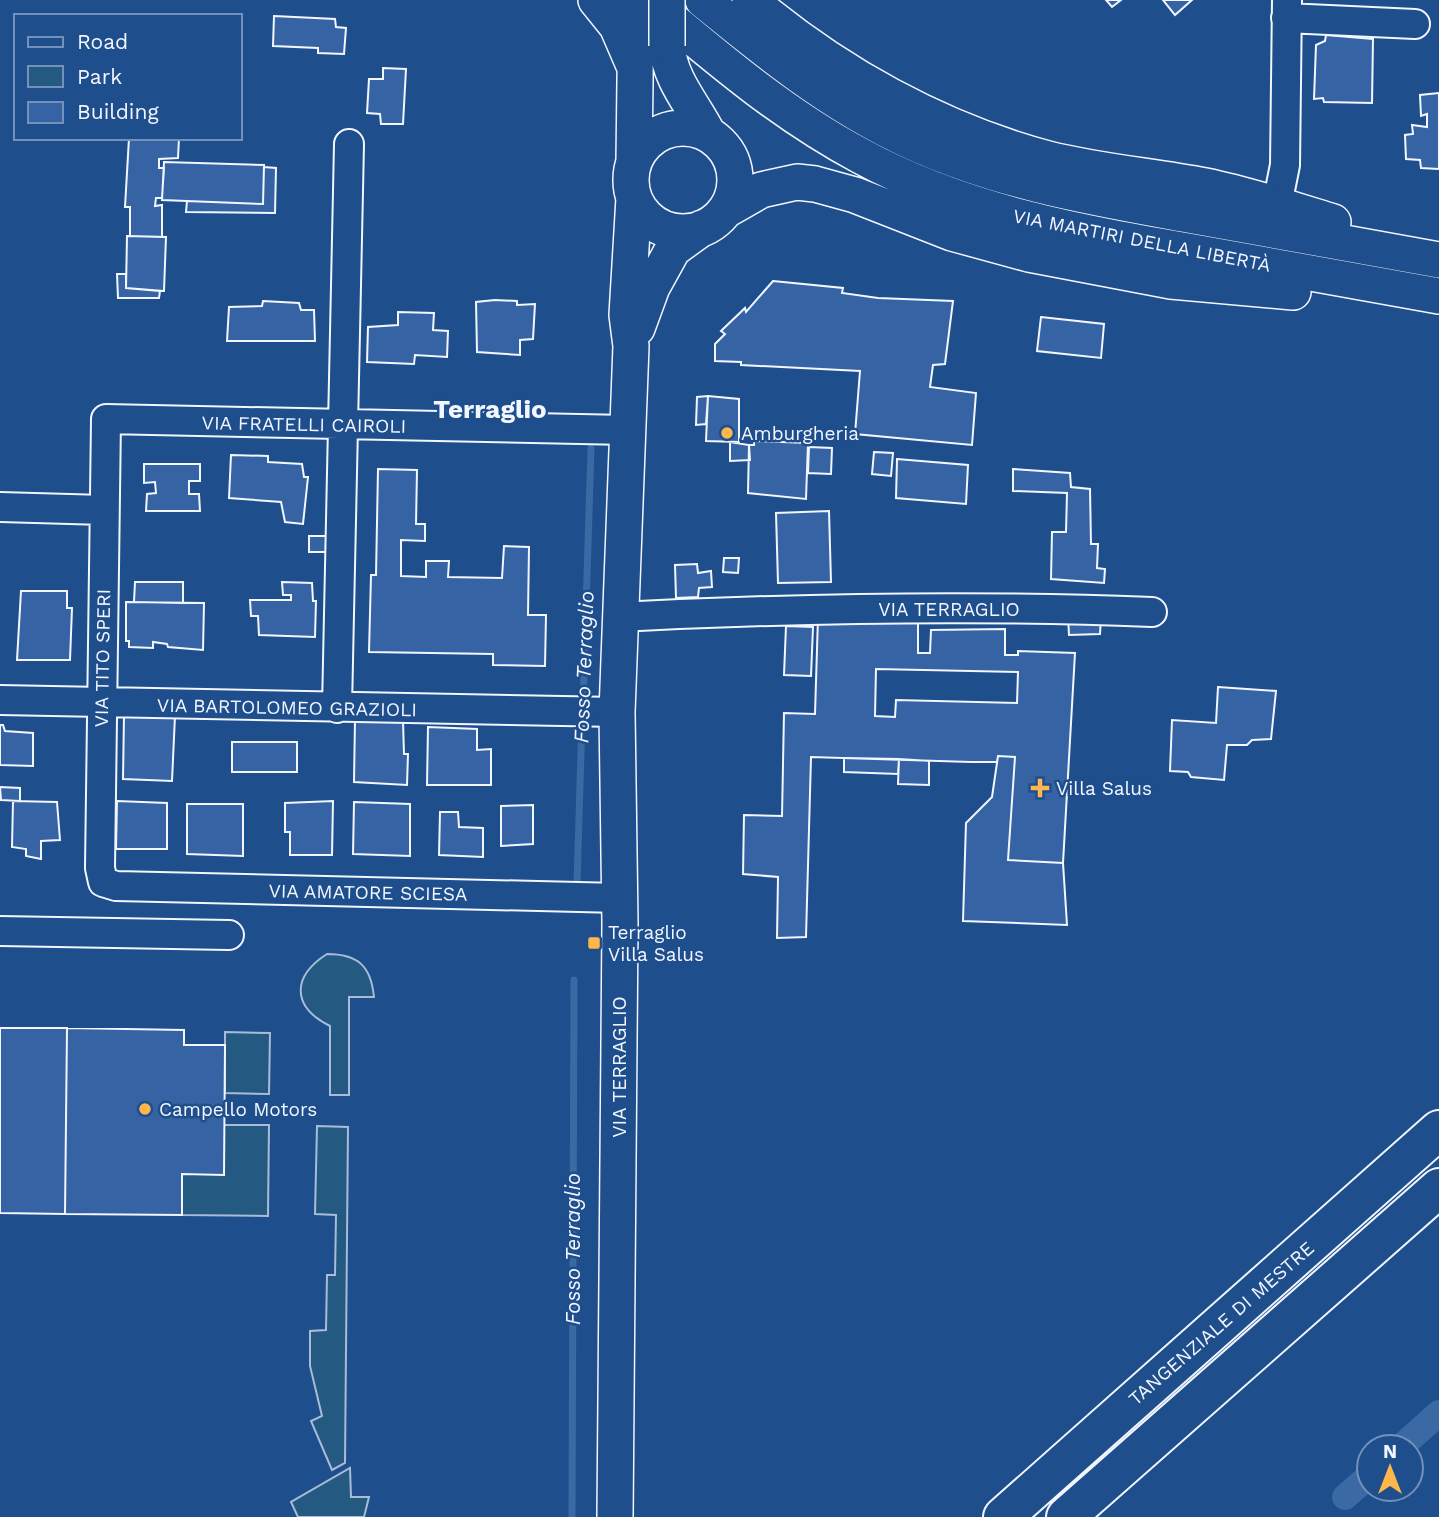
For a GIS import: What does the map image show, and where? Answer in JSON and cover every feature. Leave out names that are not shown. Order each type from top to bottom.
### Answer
[{"type":"highway","name":"TANGENZIALE DI MESTRE","points":[[1003,1517],[1439,1130]]},
{"type":"highway","points":[[1066,1517],[1439,1188]]},
{"type":"main road","points":[[596,0],[617,26],[636,68]]},
{"type":"main road","name":"VIA MARTIRI DELLA LIBERTÀ","points":[[703,0],[768,53],[829,97],[909,141],[949,157],[1046,188],[1439,260]]},
{"type":"main road","points":[[750,0],[806,45],[871,84],[957,128],[1049,159],[1206,186],[1277,205],[1439,260]]},
{"type":"main road","points":[[782,0],[871,84]]},
{"type":"main road","points":[[648,5],[683,44],[669,66],[675,82],[708,134],[729,155],[735,173],[734,192],[714,219],[685,232],[661,228],[642,212],[634,198],[630,181],[634,162],[636,68],[648,5]]},
{"type":"main road","name":"VIA MARTIRI DELLA LIBERTÀ","points":[[683,44],[814,129],[894,172],[972,204],[1034,223],[1439,296]]},
{"type":"main road","points":[[634,162],[651,138],[669,129],[689,128],[708,134]]},
{"type":"main road","name":"VIA TERRAGLIO","points":[[611,1510],[619,898],[610,712],[619,617],[606,429],[652,287],[673,250],[714,219],[761,190],[797,182],[855,195],[952,233],[1070,263],[1171,281],[1267,288],[1393,308],[1439,307]]},
{"type":"main road","name":"VIA TERRAGLIO","points":[[631,346],[627,315],[634,198]]},
{"type":"street","points":[[1277,205],[1285,165],[1287,9],[1415,24]]},
{"type":"street","points":[[337,708],[349,144]]},
{"type":"street","name":"VIA FRATELLI CAIROLI","points":[[106,419],[606,429]]},
{"type":"street","name":"VIA TITO SPERI","points":[[106,419],[100,875],[103,882],[116,886]]},
{"type":"street","points":[[0,507],[104,510]]},
{"type":"street","name":"VIA TERRAGLIO","points":[[619,617],[788,609],[991,608],[1152,612]]},
{"type":"street","name":"VIA BARTOLOMEO GRAZIOLI","points":[[0,700],[610,712]]},
{"type":"street","name":"VIA AMATORE SCIESA","points":[[116,886],[619,898]]},
{"type":"street","points":[[0,931],[229,935]]},
{"type":"green space","points":[[327,954],[347,956],[361,964],[370,977],[374,997],[349,997],[349,1095],[330,1095],[330,1026],[308,1010],[301,992],[307,972]]},
{"type":"green space","points":[[225,1032],[270,1033],[269,1094],[225,1093]]},
{"type":"green space","points":[[224,1125],[269,1125],[268,1216],[182,1215],[182,1174],[224,1174]]},
{"type":"green space","points":[[317,1126],[348,1127],[345,1463],[332,1470],[311,1421],[322,1416],[310,1366],[310,1331],[326,1330],[327,1275],[335,1275],[336,1215],[315,1214]]},
{"type":"green space","points":[[350,1468],[351,1497],[369,1497],[364,1517],[298,1517],[291,1502]]},
{"type":"building","points":[[1106,0],[1121,0],[1112,7]]},
{"type":"building","points":[[1163,0],[1192,0],[1175,15]]},
{"type":"building","points":[[274,16],[335,19],[336,27],[346,28],[344,54],[318,53],[318,48],[273,46]]},
{"type":"building","points":[[1326,35],[1373,39],[1372,103],[1324,102],[1323,98],[1314,99],[1316,45],[1325,41]]},
{"type":"building","points":[[383,68],[406,69],[403,124],[381,124],[380,114],[367,113],[369,79],[383,79]]},
{"type":"building","points":[[1439,93],[1439,169],[1421,168],[1420,160],[1406,159],[1405,135],[1413,134],[1412,125],[1427,127],[1427,114],[1421,116],[1420,95]]},
{"type":"building","points":[[129,140],[179,140],[178,158],[159,159],[159,168],[164,168],[162,198],[156,198],[155,206],[162,205],[162,237],[130,236],[130,207],[125,207]]},
{"type":"building","points":[[164,162],[264,165],[263,204],[162,200]]},
{"type":"building","points":[[264,167],[276,168],[275,213],[186,212],[187,201],[263,204]]},
{"type":"building","points":[[127,236],[166,237],[164,291],[126,288]]},
{"type":"building","points":[[117,274],[126,274],[126,288],[160,291],[159,298],[118,298]]},
{"type":"building","points":[[773,281],[843,288],[842,293],[878,298],[953,301],[945,364],[933,365],[930,387],[976,393],[972,445],[855,434],[860,371],[741,365],[741,362],[715,361],[715,344],[725,334],[721,331],[745,308],[746,312]]},
{"type":"building","points":[[263,301],[299,303],[301,310],[314,310],[315,341],[227,341],[229,307],[262,306]]},
{"type":"building","points":[[517,301],[517,305],[535,304],[533,339],[520,340],[520,355],[477,352],[476,302]]},
{"type":"building","points":[[398,312],[434,313],[433,330],[448,331],[447,357],[415,355],[414,364],[367,362],[368,327],[398,325]]},
{"type":"building","points":[[1041,317],[1104,324],[1101,358],[1037,351]]},
{"type":"building","points":[[708,396],[706,424],[696,425],[697,397]]},
{"type":"building","points":[[708,396],[739,399],[739,442],[706,441]]},
{"type":"building","points":[[754,441],[808,443],[806,499],[748,493],[749,445],[754,445]]},
{"type":"building","points":[[730,442],[749,445],[750,460],[730,461]]},
{"type":"building","points":[[809,447],[832,448],[831,474],[808,473]]},
{"type":"building","points":[[874,452],[893,453],[891,476],[872,474]]},
{"type":"building","points":[[231,455],[268,456],[268,462],[302,464],[304,477],[308,477],[303,524],[285,522],[281,502],[229,498]]},
{"type":"building","points":[[897,459],[968,465],[966,504],[896,498]]},
{"type":"building","points":[[144,464],[200,464],[200,481],[189,481],[189,494],[199,494],[200,511],[146,511],[147,494],[156,493],[155,482],[144,483]]},
{"type":"building","points":[[378,469],[417,470],[416,524],[425,524],[425,541],[401,540],[401,576],[426,577],[426,561],[449,561],[448,577],[502,578],[504,546],[529,547],[528,615],[546,615],[545,666],[493,665],[493,654],[369,652],[371,575],[376,575]]},
{"type":"building","points":[[1013,469],[1070,473],[1071,487],[1090,489],[1091,544],[1098,544],[1097,568],[1105,569],[1104,583],[1051,579],[1052,532],[1066,532],[1067,493],[1013,491]]},
{"type":"building","points":[[829,511],[831,582],[778,583],[776,513]]},
{"type":"building","points":[[309,536],[329,536],[329,552],[309,552]]},
{"type":"building","points":[[724,558],[739,558],[738,573],[723,572]]},
{"type":"building","points":[[697,564],[698,573],[711,571],[712,587],[699,588],[698,597],[676,598],[675,565]]},
{"type":"building","points":[[135,582],[183,582],[183,603],[134,602]]},
{"type":"building","points":[[282,582],[312,583],[313,601],[316,601],[315,637],[259,635],[258,616],[251,616],[250,600],[291,600],[291,595],[283,595]]},
{"type":"building","points":[[21,591],[67,591],[67,608],[72,608],[70,660],[17,660]]},
{"type":"building","points":[[126,602],[204,603],[203,650],[168,647],[167,644],[153,642],[153,648],[129,647],[129,641],[126,641]]},
{"type":"building","name":"Villa Salus","points":[[918,614],[918,653],[930,653],[931,630],[1005,629],[1005,655],[1018,655],[1018,651],[1075,653],[1063,863],[1008,860],[1015,757],[998,756],[997,762],[971,762],[811,757],[806,937],[777,938],[778,877],[743,874],[744,815],[782,816],[784,713],[815,714],[818,617]],"holes":[[[876,669],[1018,672],[1017,703],[896,700],[895,717],[875,716]]]},
{"type":"building","points":[[1068,616],[1101,617],[1100,634],[1069,635]]},
{"type":"building","points":[[786,626],[813,627],[811,676],[784,675]]},
{"type":"building","points":[[1218,687],[1276,691],[1271,739],[1252,740],[1247,745],[1227,745],[1224,780],[1191,777],[1188,772],[1170,771],[1172,720],[1216,723]]},
{"type":"building","points":[[124,715],[175,716],[172,781],[123,779]]},
{"type":"building","points":[[355,719],[403,721],[404,754],[408,754],[407,785],[354,782]]},
{"type":"building","points":[[0,725],[3,725],[5,731],[33,733],[33,766],[0,765]]},
{"type":"building","points":[[428,727],[477,729],[477,750],[491,749],[491,785],[427,785]]},
{"type":"building","points":[[232,742],[297,742],[297,772],[232,772]]},
{"type":"building","points":[[998,756],[1015,757],[1008,860],[1063,863],[1067,925],[963,921],[966,823],[992,797]]},
{"type":"building","points":[[844,758],[899,759],[898,774],[844,772]]},
{"type":"building","points":[[899,759],[929,761],[929,785],[898,784]]},
{"type":"building","points":[[0,787],[20,788],[20,801],[1,800]]},
{"type":"building","points":[[13,801],[57,802],[60,840],[41,841],[41,859],[26,856],[26,849],[12,847]]},
{"type":"building","points":[[117,801],[167,803],[167,849],[116,849]]},
{"type":"building","points":[[333,801],[332,855],[290,855],[290,832],[285,832],[285,803]]},
{"type":"building","points":[[354,802],[410,804],[410,856],[353,854]]},
{"type":"building","points":[[187,804],[243,804],[243,856],[187,854]]},
{"type":"building","points":[[533,805],[533,844],[501,846],[501,806]]},
{"type":"building","points":[[440,812],[458,812],[459,827],[483,828],[483,857],[439,855]]},
{"type":"building","points":[[0,1028],[67,1028],[65,1214],[0,1213]]},
{"type":"building","name":"Campello Motors","points":[[67,1028],[184,1030],[184,1045],[225,1045],[224,1175],[182,1174],[182,1215],[65,1214]]},
{"type":"waterway","name":"Fosso Terraglio","points":[[583,707],[591,448]]},
{"type":"waterway","name":"Fosso Terraglio","points":[[577,885],[582,718]]},
{"type":"waterway","name":"Fosso Terraglio","points":[[572,1517],[574,980]]},
{"type":"waterway","points":[[1417,1433],[1439,1413]]},
{"type":"waterway","points":[[1345,1497],[1355,1488]]},
{"type":"place","name":"Amburgheria","points":[[727,433]]},
{"type":"place","name":"Villa Salus","points":[[1040,788]]},
{"type":"place","name":"Terraglio Villa Salus","points":[[594,943]]},
{"type":"place","name":"Campello Motors","points":[[145,1109]]},
{"type":"district","name":"Terraglio","points":[[490,409]]}]
